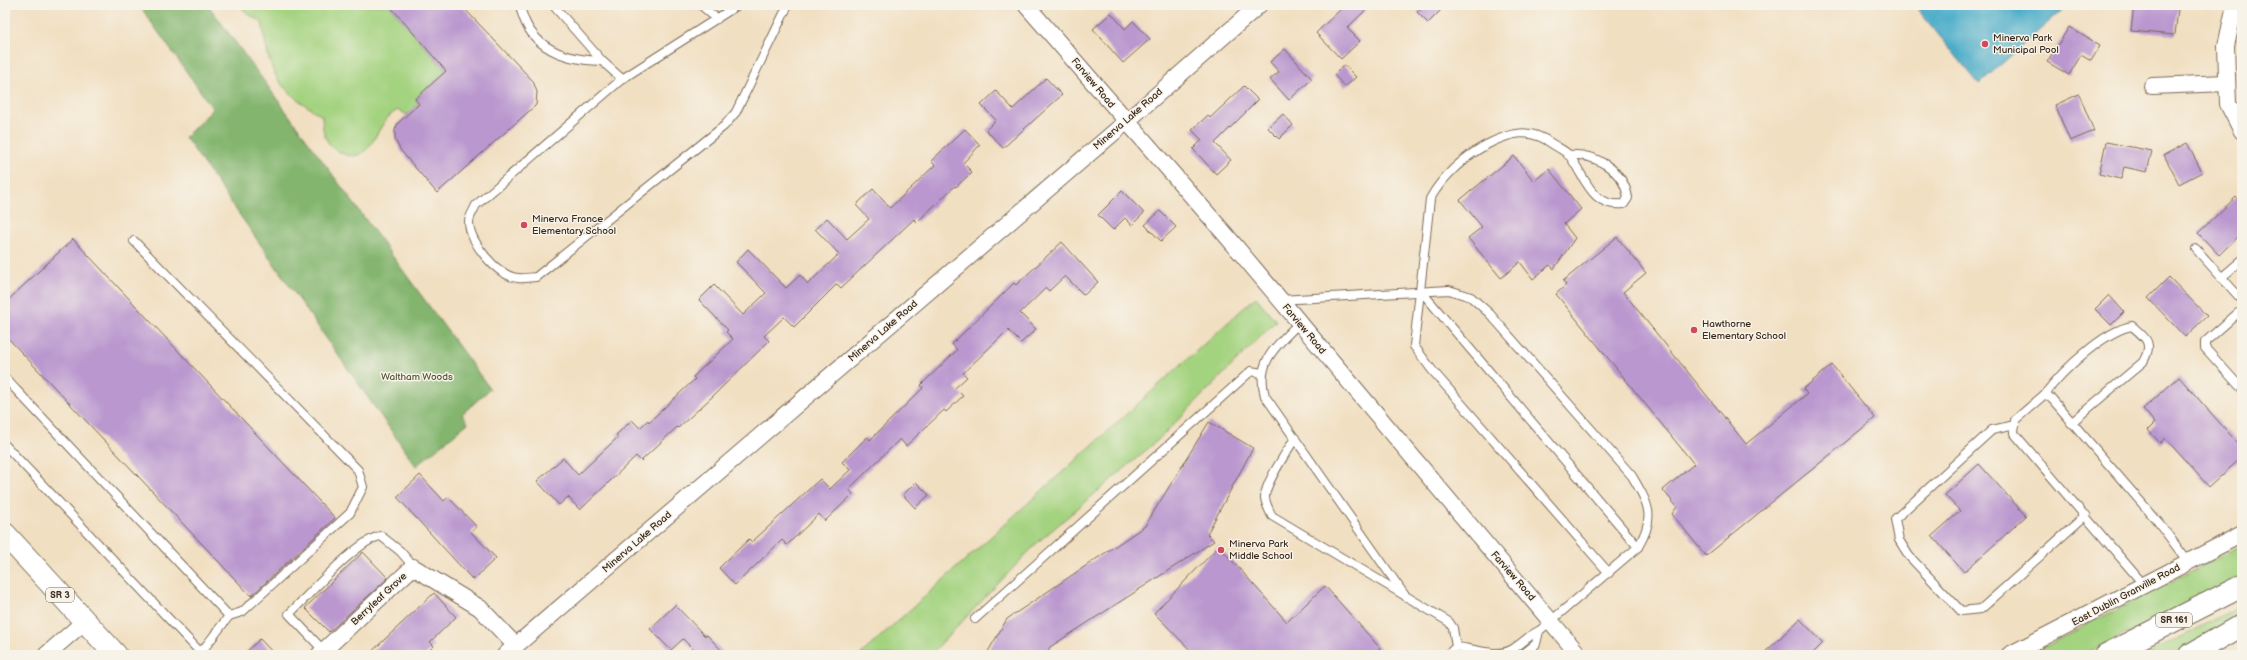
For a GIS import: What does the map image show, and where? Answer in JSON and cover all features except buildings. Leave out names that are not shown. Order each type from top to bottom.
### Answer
[{"type":"main road","name":"SR 3","points":[[5,534],[116,655]]},
{"type":"main road","name":"SR 161","points":[[2106,655],[2242,586]]},
{"type":"main road","points":[[2190,655],[2242,625]]},
{"type":"main road","points":[[2193,655],[2242,630]]},
{"type":"street","name":"Farview Road","points":[[1026,5],[1280,300],[1579,655]]},
{"type":"street","name":"Minerva Lake Road","points":[[511,650],[1126,122],[1259,5]]},
{"type":"street","points":[[2235,5],[2226,46],[2228,104],[2242,131]]},
{"type":"street","points":[[2152,86],[2227,83]]},
{"type":"street","name":"East Dublin Granville Road","points":[[2009,655],[2242,534]]},
{"type":"street","name":"Berryleaf Grove","points":[[321,653],[414,567],[480,608],[511,650]]},
{"type":"street","points":[[46,655],[84,621]]},
{"type":"lane","points":[[520,5],[526,24],[549,50],[578,60],[602,61]]},
{"type":"lane","points":[[553,5],[602,61],[622,79]]},
{"type":"lane","points":[[701,5],[717,19]]},
{"type":"lane","points":[[738,5],[622,79],[476,205],[469,221],[472,236],[489,260],[504,273],[517,278],[536,277],[724,126],[736,112],[788,5]]},
{"type":"lane","points":[[1568,155],[1583,154],[1611,168],[1626,187],[1628,198],[1624,204],[1613,205],[1603,202],[1584,182],[1568,155],[1545,138],[1523,132],[1501,137],[1480,148],[1440,182],[1430,199],[1414,346],[1432,370],[1609,573]]},
{"type":"lane","points":[[5,445],[200,654],[229,616],[242,612],[350,513],[363,488],[358,470],[134,241]]},
{"type":"lane","points":[[2196,249],[2242,300]]},
{"type":"lane","points":[[2222,278],[2242,260]]},
{"type":"lane","points":[[1280,300],[1449,290],[1471,298],[1490,314],[1632,476],[1648,502],[1648,530],[1638,547],[1539,631],[1530,635],[1511,650],[1504,653],[1491,653],[1472,648],[1456,648],[1447,655]]},
{"type":"lane","points":[[1421,291],[1638,547]]},
{"type":"lane","points":[[2241,313],[2205,342],[2205,348],[2242,389]]},
{"type":"lane","points":[[1299,323],[1272,352],[1262,373],[1262,386],[1265,396],[1406,597]]},
{"type":"lane","points":[[2071,423],[2143,362],[2148,352],[2148,343],[2144,336],[2132,326],[2112,332],[2057,378],[2045,394],[2015,420],[2014,433],[2086,515],[2144,585]]},
{"type":"lane","points":[[975,619],[1251,371],[1262,373]]},
{"type":"lane","points":[[5,378],[229,616]]},
{"type":"lane","points":[[2045,394],[2159,523],[2188,562]]},
{"type":"lane","points":[[2014,425],[1992,430],[1895,519],[1899,540],[1909,556],[1961,611],[1981,609],[2086,515]]},
{"type":"lane","points":[[1295,438],[1268,486],[1265,497],[1267,507],[1272,516],[1449,622],[1453,628],[1456,648],[1464,655]]},
{"type":"lane","points":[[321,653],[289,614],[358,547],[374,536],[381,536],[400,551],[414,567]]},
{"type":"lane","points":[[1522,655],[1536,644],[1539,631]]},
{"type":"green space","name":"Waltham Woods","points":[[139,5],[208,5],[490,389],[462,414],[468,423],[416,466],[185,137],[213,109]]},
{"type":"green space","points":[[239,5],[389,5],[446,71],[415,99],[419,104],[407,115],[399,110],[391,115],[384,122],[367,149],[360,154],[350,156],[338,151],[329,144],[325,136],[322,116],[306,106],[284,88],[272,68],[268,56],[262,22],[248,14]]},
{"type":"green space","points":[[1256,297],[1276,321],[1158,440],[1038,542],[930,655],[860,655]]},
{"type":"green space","points":[[2242,545],[2242,576],[2235,580],[2084,655],[2028,655]]},
{"type":"green space","points":[[2242,605],[2242,619],[2177,655],[2145,655]]},
{"type":"water","name":"Minerva Park Municipal Pool","points":[[1914,5],[2068,5],[1979,84]]},
{"type":"place","name":"Minerva Park Municipal Pool","points":[[1985,44]]},
{"type":"place","name":"Minerva France Elementary School","points":[[524,225]]},
{"type":"place","name":"Hawthorne Elementary School","points":[[1694,330]]},
{"type":"place","name":"Minerva Park Middle School","points":[[1221,550]]}]
